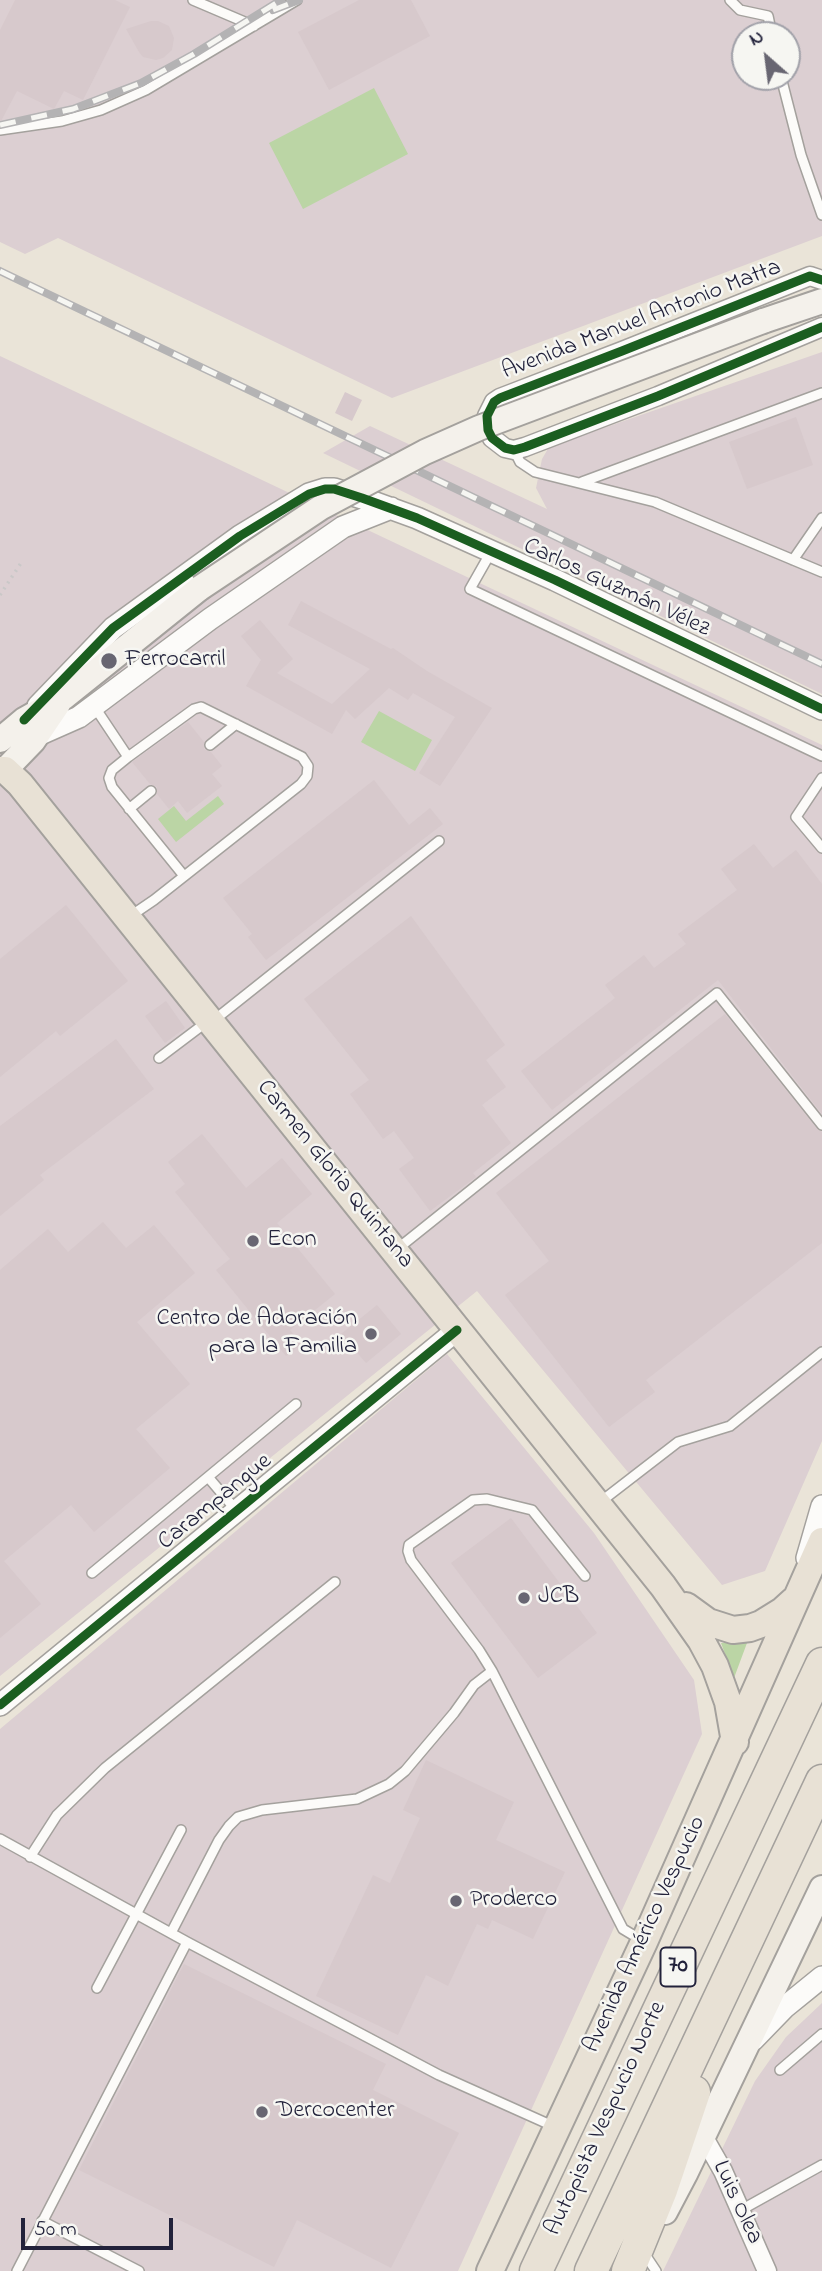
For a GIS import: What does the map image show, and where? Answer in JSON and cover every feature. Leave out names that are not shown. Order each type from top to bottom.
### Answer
[{"type":"highway","name":"Autopista Vespucio Norte","points":[[536,2271],[822,1664]]},
{"type":"highway","name":"Autopista Vespucio Norte","points":[[591,2271],[822,1781]]},
{"type":"highway","points":[[640,2266],[661,2190],[741,1953]]},
{"type":"main road","name":"Avenida Manuel Antonio Matta","points":[[2,772],[30,728],[63,698],[200,588],[320,508],[425,452],[501,420],[762,321],[822,301]]},
{"type":"main road","name":"Avenida Manuel Antonio Matta","points":[[0,740],[30,728]]},
{"type":"main road","name":"Carmen Gloria Quintana","points":[[2,772],[20,784],[663,1586],[701,1640],[715,1666],[728,1702],[735,1742]]},
{"type":"main road","name":"Avenida Américo Vespucio","points":[[490,2271],[735,1742],[822,1541]]},
{"type":"main road","name":"Carmen Gloria Quintana","points":[[663,1586],[708,1622],[733,1630],[761,1624],[782,1612],[797,1597]]},
{"type":"main road","points":[[640,2266],[822,1888]]},
{"type":"street","name":"Avenida Manuel Antonio Matta","points":[[514,450],[498,444],[488,430],[487,416],[494,402],[500,397],[810,276],[822,280]]},
{"type":"street","points":[[514,450],[574,429],[822,327]]},
{"type":"street","name":"Avenida Manuel Antonio Matta","points":[[30,728],[113,628],[230,542],[288,506],[325,489],[334,489],[391,508]]},
{"type":"street","name":"Avenida Manuel Antonio Matta","points":[[30,728],[79,716],[210,619],[343,527],[391,508]]},
{"type":"street","name":"Carlos Guzmán Vélez","points":[[391,508],[491,551],[822,709]]},
{"type":"street","name":"Carampangue","points":[[0,1705],[457,1329]]},
{"type":"street","name":"Avenida Américo Vespucio","points":[[797,1597],[822,1506]]},
{"type":"street","points":[[747,2046],[785,2007],[822,1977]]},
{"type":"street","name":"Luis Olea","points":[[703,2136],[723,2171],[767,2271]]},
{"type":"lane","points":[[193,0],[254,26]]},
{"type":"lane","points":[[0,130],[62,121],[102,110],[146,90],[297,0]]},
{"type":"lane","points":[[730,0],[740,10],[768,16],[769,21]]},
{"type":"lane","points":[[785,91],[801,155],[822,215]]},
{"type":"lane","points":[[582,482],[822,393]]},
{"type":"lane","points":[[514,450],[520,462],[535,472],[654,502],[822,572]]},
{"type":"lane","points":[[793,560],[822,518]]},
{"type":"lane","points":[[491,551],[470,589],[822,756]]},
{"type":"lane","points":[[94,705],[128,757]]},
{"type":"lane","points":[[128,918],[184,876],[301,784],[307,776],[308,766],[302,757],[201,706],[128,757],[112,770],[109,778],[112,787],[184,876]]},
{"type":"lane","points":[[210,745],[236,724]]},
{"type":"lane","points":[[822,778],[796,817],[822,848]]},
{"type":"lane","points":[[129,809],[151,791]]},
{"type":"lane","points":[[159,1058],[439,841]]},
{"type":"lane","points":[[395,1251],[717,993],[822,1125]]},
{"type":"lane","points":[[598,1504],[678,1442],[730,1426],[822,1352]]},
{"type":"lane","points":[[92,1573],[296,1404]]},
{"type":"lane","points":[[208,1477],[237,1511]]},
{"type":"lane","points":[[584,1576],[532,1510],[499,1501],[473,1500],[409,1545],[411,1560],[480,1650],[492,1671],[623,1928],[644,1942]]},
{"type":"lane","points":[[30,1857],[57,1815],[105,1768],[335,1582]]},
{"type":"lane","points":[[172,1933],[219,1840],[238,1817],[262,1810],[357,1799],[389,1784],[405,1771],[474,1685],[492,1671]]},
{"type":"lane","points":[[97,1988],[181,1830]]},
{"type":"lane","points":[[0,1839],[187,1942],[439,2075],[557,2127]]},
{"type":"lane","points":[[17,2271],[187,1942]]},
{"type":"lane","points":[[780,2070],[822,2034]]},
{"type":"lane","points":[[741,2210],[822,2165]]},
{"type":"lane","points":[[42,2221],[139,2271]]},
{"type":"path","points":[[0,595],[21,563]]},
{"type":"shaded area","points":[[0,0],[822,0],[822,236],[392,398],[58,238],[25,254],[0,242]]},
{"type":"shaded area","points":[[822,352],[822,694],[323,453],[370,426],[547,509],[536,488],[542,459],[549,447]]},
{"type":"shaded area","points":[[0,356],[822,745],[822,1441],[765,1571],[722,1585],[477,1291],[0,1676]]},
{"type":"shaded area","points":[[447,1354],[594,1533],[694,1680],[702,1734],[458,2271],[0,2271],[0,1729]]},
{"type":"shaded area","points":[[822,2003],[822,2271],[663,2271],[755,2081],[786,2037]]},
{"type":"green space","points":[[374,88],[408,154],[303,209],[269,143]]},
{"type":"green space","points":[[379,711],[432,740],[415,771],[361,742]]},
{"type":"green space","points":[[218,796],[224,804],[176,842],[158,819],[174,806],[186,821]]},
{"type":"green space","points":[[721,1643],[747,1643],[734,1678]]},
{"type":"building","points":[[15,0],[115,0],[130,7],[83,100],[64,91],[54,109],[17,91],[0,123],[0,30]]},
{"type":"building","points":[[359,0],[411,0],[430,36],[329,90],[298,32]]},
{"type":"building","points":[[151,21],[169,26],[174,38],[172,50],[156,60],[143,57],[126,29]]},
{"type":"building","points":[[345,392],[362,400],[352,421],[335,413]]},
{"type":"building","points":[[796,417],[813,465],[747,489],[729,442]]},
{"type":"building","points":[[301,601],[393,648],[492,708],[440,786],[419,773],[455,717],[413,693],[408,700],[389,688],[355,719],[346,710],[332,734],[246,686],[261,660],[241,636],[260,620],[293,659],[277,673],[332,704],[370,669],[288,625]]},
{"type":"building","points":[[188,722],[204,742],[204,749],[211,752],[222,766],[212,774],[222,786],[187,813],[178,801],[169,809],[157,794],[157,787],[150,784],[132,762]]},
{"type":"building","points":[[374,780],[409,825],[430,808],[443,824],[266,960],[248,937],[252,934],[223,898]]},
{"type":"building","points":[[754,844],[773,868],[796,850],[822,884],[822,1114],[718,980],[552,1110],[521,1071],[615,998],[605,985],[644,955],[654,968],[686,944],[678,934],[737,890],[721,869]]},
{"type":"building","points":[[66,905],[128,981],[60,1036],[56,1031],[0,1077],[0,959]]},
{"type":"building","points":[[411,916],[505,1045],[486,1060],[506,1087],[482,1105],[511,1143],[473,1173],[476,1177],[430,1211],[399,1169],[414,1158],[394,1131],[383,1139],[350,1094],[369,1080],[304,999]]},
{"type":"building","points":[[166,1001],[185,1028],[165,1043],[145,1016]]},
{"type":"building","points":[[725,1014],[822,1132],[822,1243],[646,1380],[655,1392],[609,1427],[505,1295],[549,1261],[496,1193]]},
{"type":"building","points":[[116,1039],[154,1089],[40,1175],[44,1180],[0,1216],[0,1126]]},
{"type":"building","name":"Econ","points":[[202,1134],[246,1188],[282,1158],[312,1194],[277,1223],[335,1294],[290,1330],[301,1344],[286,1356],[216,1270],[230,1259],[175,1192],[185,1184],[168,1162]]},
{"type":"building","points":[[103,1222],[126,1248],[154,1225],[195,1273],[137,1322],[190,1384],[136,1429],[170,1468],[94,1532],[71,1505],[4,1561],[41,1604],[0,1638],[0,1270],[48,1229],[68,1252]]},
{"type":"building","name":"Centro de Adoración para la Familia","points":[[377,1305],[401,1334],[366,1363],[341,1334]]},
{"type":"building","name":"JCB","points":[[511,1518],[597,1633],[538,1678],[451,1563]]},
{"type":"building","name":"Proderco","points":[[426,1760],[514,1802],[496,1840],[565,1872],[533,1939],[492,1920],[488,1929],[477,1924],[448,1986],[426,1975],[398,2035],[316,1996],[373,1875],[390,1883],[420,1818],[403,1810]]},
{"type":"building","name":"Dercocenter","points":[[184,1964],[386,2064],[373,2090],[459,2133],[391,2268],[297,2220],[274,2267],[79,2170]]},
{"type":"railway","points":[[0,125],[73,109],[141,83],[281,0]]},
{"type":"railway","points":[[273,10],[299,0]]},
{"type":"railway","points":[[0,271],[822,664]]},
{"type":"cycle path","points":[[822,280],[810,276],[500,398],[494,402],[487,416],[488,430],[492,438],[505,448],[514,450],[525,447],[658,396],[822,327]]},
{"type":"cycle path","points":[[24,720],[113,628],[240,536],[309,494],[325,489],[334,489],[417,518],[555,580],[822,709]]},
{"type":"cycle path","points":[[0,1705],[457,1330]]},
{"type":"place","name":"Ferrocarril","points":[[109,661]]},
{"type":"place","name":"Econ","points":[[253,1241]]},
{"type":"place","name":"Centro de Adoración para la Familia","points":[[371,1334]]},
{"type":"place","name":"JCB","points":[[524,1598]]},
{"type":"place","name":"Proderco","points":[[456,1901]]},
{"type":"place","name":"Dercocenter","points":[[262,2112]]}]
